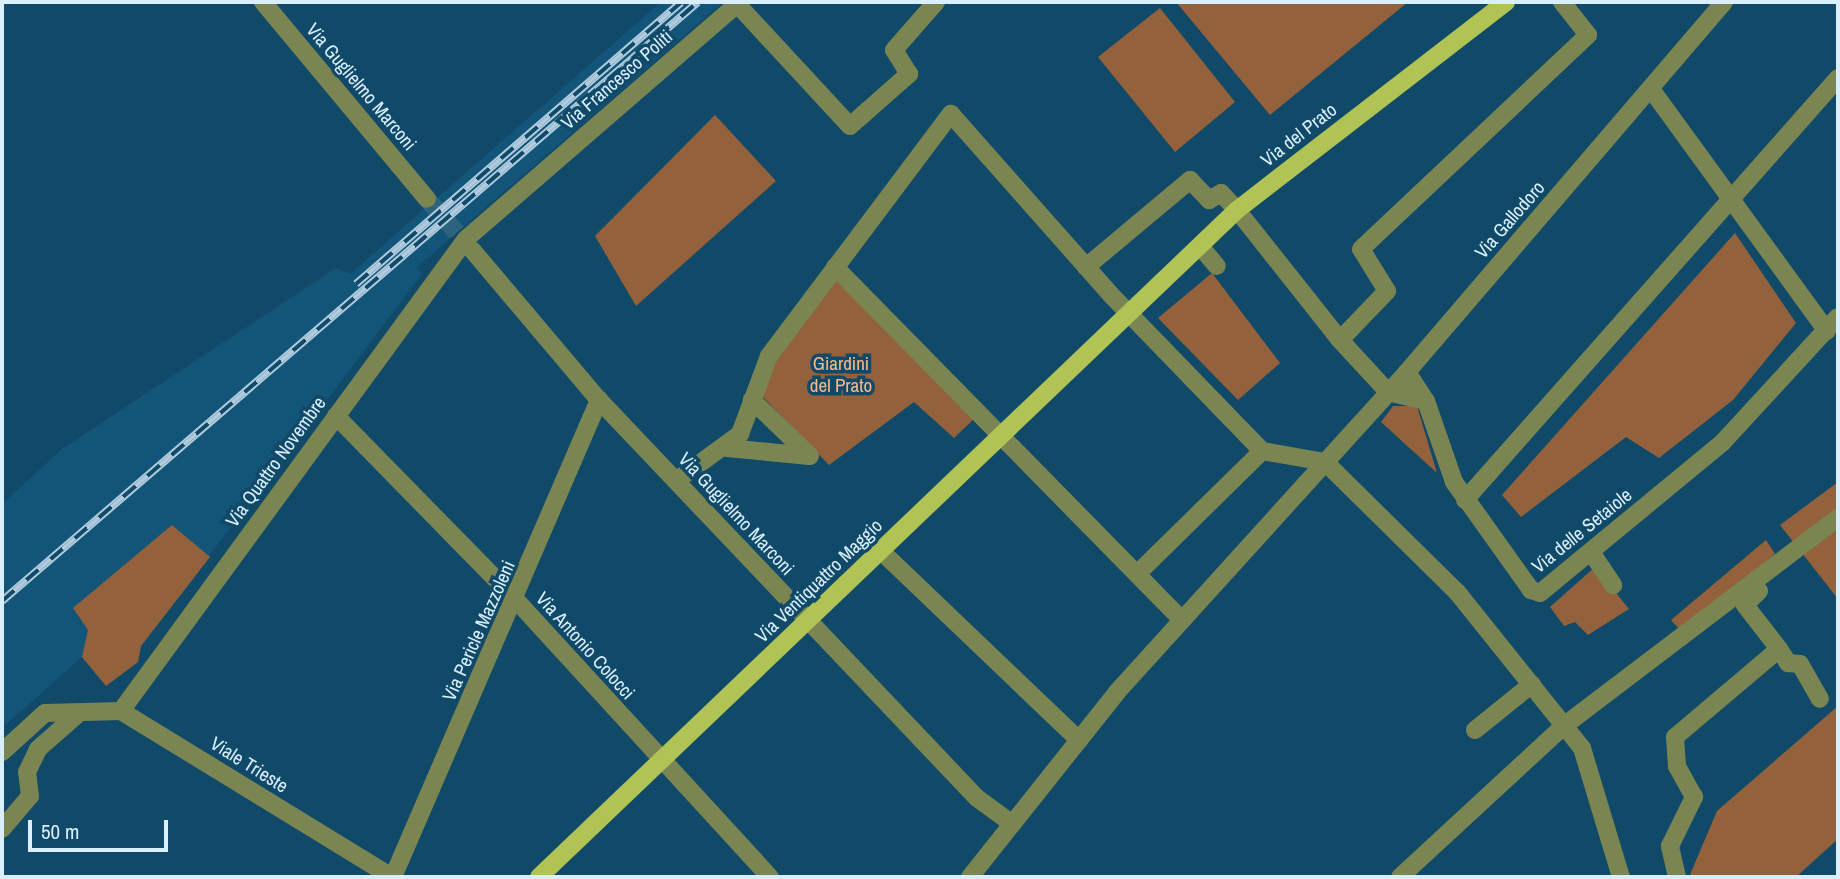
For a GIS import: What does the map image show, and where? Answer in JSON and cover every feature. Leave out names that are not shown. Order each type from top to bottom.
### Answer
[{"type":"main road","name":"Via del Prato","points":[[1127,312],[1237,210],[1506,2]]},
{"type":"main road","name":"Via Ventiquattro Maggio","points":[[539,877],[1001,436],[1127,312]]},
{"type":"street","name":"Via Francesco Politi","points":[[469,245],[737,4],[850,126],[909,74],[894,50],[936,2]]},
{"type":"street","points":[[1340,340],[1387,291],[1361,249],[1588,35],[1562,2]]},
{"type":"street","name":"Via Gallodoro","points":[[970,877],[1079,740],[1182,620],[1407,372],[1724,2]]},
{"type":"street","name":"Via Guglielmo Marconi","points":[[271,5],[427,199]]},
{"type":"street","points":[[1465,500],[1727,200],[1838,78]]},
{"type":"street","points":[[1651,89],[1727,200],[1832,324]]},
{"type":"street","points":[[677,480],[727,448],[752,400],[769,356],[951,114],[1127,312],[1262,451],[1325,462],[1457,592],[1582,748],[1621,877]]},
{"type":"street","points":[[1086,267],[1190,180],[1209,200],[1221,192],[1340,340],[1388,392],[1426,401]]},
{"type":"street","name":"Via Guglielmo Marconi","points":[[469,245],[599,400],[976,798],[1011,823]]},
{"type":"street","name":"Via Quattro Novembre","points":[[121,710],[336,416],[469,245]]},
{"type":"street","points":[[1200,246],[1217,266]]},
{"type":"street","points":[[835,267],[1182,620]]},
{"type":"street","name":"Via delle Setaiole","points":[[1407,372],[1426,401],[1465,500],[1531,590],[1548,589],[1722,443],[1832,324]]},
{"type":"street","name":"Via Pericle Mazzoleni","points":[[393,877],[516,600],[599,400]]},
{"type":"street","points":[[727,448],[810,456],[752,400]]},
{"type":"street","name":"Via Antonio Colocci","points":[[336,416],[516,600],[660,762],[770,877]]},
{"type":"street","points":[[1137,574],[1262,451]]},
{"type":"street","points":[[1400,877],[1566,725],[1756,584],[1838,518]]},
{"type":"street","points":[[881,551],[1079,740]]},
{"type":"street","points":[[1591,552],[1613,585]]},
{"type":"street","points":[[1756,584],[1759,591],[1745,605],[1775,652],[1788,663],[1800,664],[1820,699]]},
{"type":"street","points":[[1677,877],[1670,846],[1694,797],[1677,766],[1675,737],[1775,652]]},
{"type":"street","points":[[1475,730],[1532,684]]},
{"type":"street","points":[[2,751],[45,713],[78,714],[121,710]]},
{"type":"street","name":"Viale Trieste","points":[[121,710],[393,877]]},
{"type":"street","points":[[2,829],[30,796],[26,772],[38,749],[78,714]]},
{"type":"shaded area","points":[[661,2],[723,2],[417,267],[422,274],[141,646],[138,662],[106,686],[82,657],[2,728],[2,504],[62,449],[336,268],[350,274]]},
{"type":"green space","points":[[1176,2],[1408,2],[1270,115]]},
{"type":"green space","points":[[1160,8],[1235,102],[1175,152],[1098,57]]},
{"type":"green space","points":[[715,115],[776,181],[636,306],[595,236]]},
{"type":"green space","points":[[1735,233],[1796,323],[1733,400],[1659,458],[1626,437],[1521,517],[1502,495]]},
{"type":"green space","points":[[1212,273],[1280,363],[1238,400],[1158,318]]},
{"type":"green space","name":"Giardini del Prato","points":[[835,277],[975,418],[954,438],[914,402],[829,465],[759,393],[772,358]]},
{"type":"green space","points":[[1393,406],[1417,406],[1437,473],[1381,422]]},
{"type":"green space","points":[[1838,482],[1838,599],[1780,525]]},
{"type":"green space","points":[[172,525],[210,557],[141,646],[138,662],[106,686],[82,657],[88,630],[73,608]]},
{"type":"green space","points":[[1766,540],[1775,554],[1682,632],[1671,620]]},
{"type":"green space","points":[[1595,567],[1629,609],[1588,635],[1575,622],[1564,626],[1550,607]]},
{"type":"green space","points":[[1838,706],[1838,839],[1796,877],[1689,877],[1717,811]]},
{"type":"tunnel","points":[[427,199],[473,251]]},
{"type":"railway","points":[[356,284],[681,2]]},
{"type":"railway","points":[[2,601],[698,2]]}]
